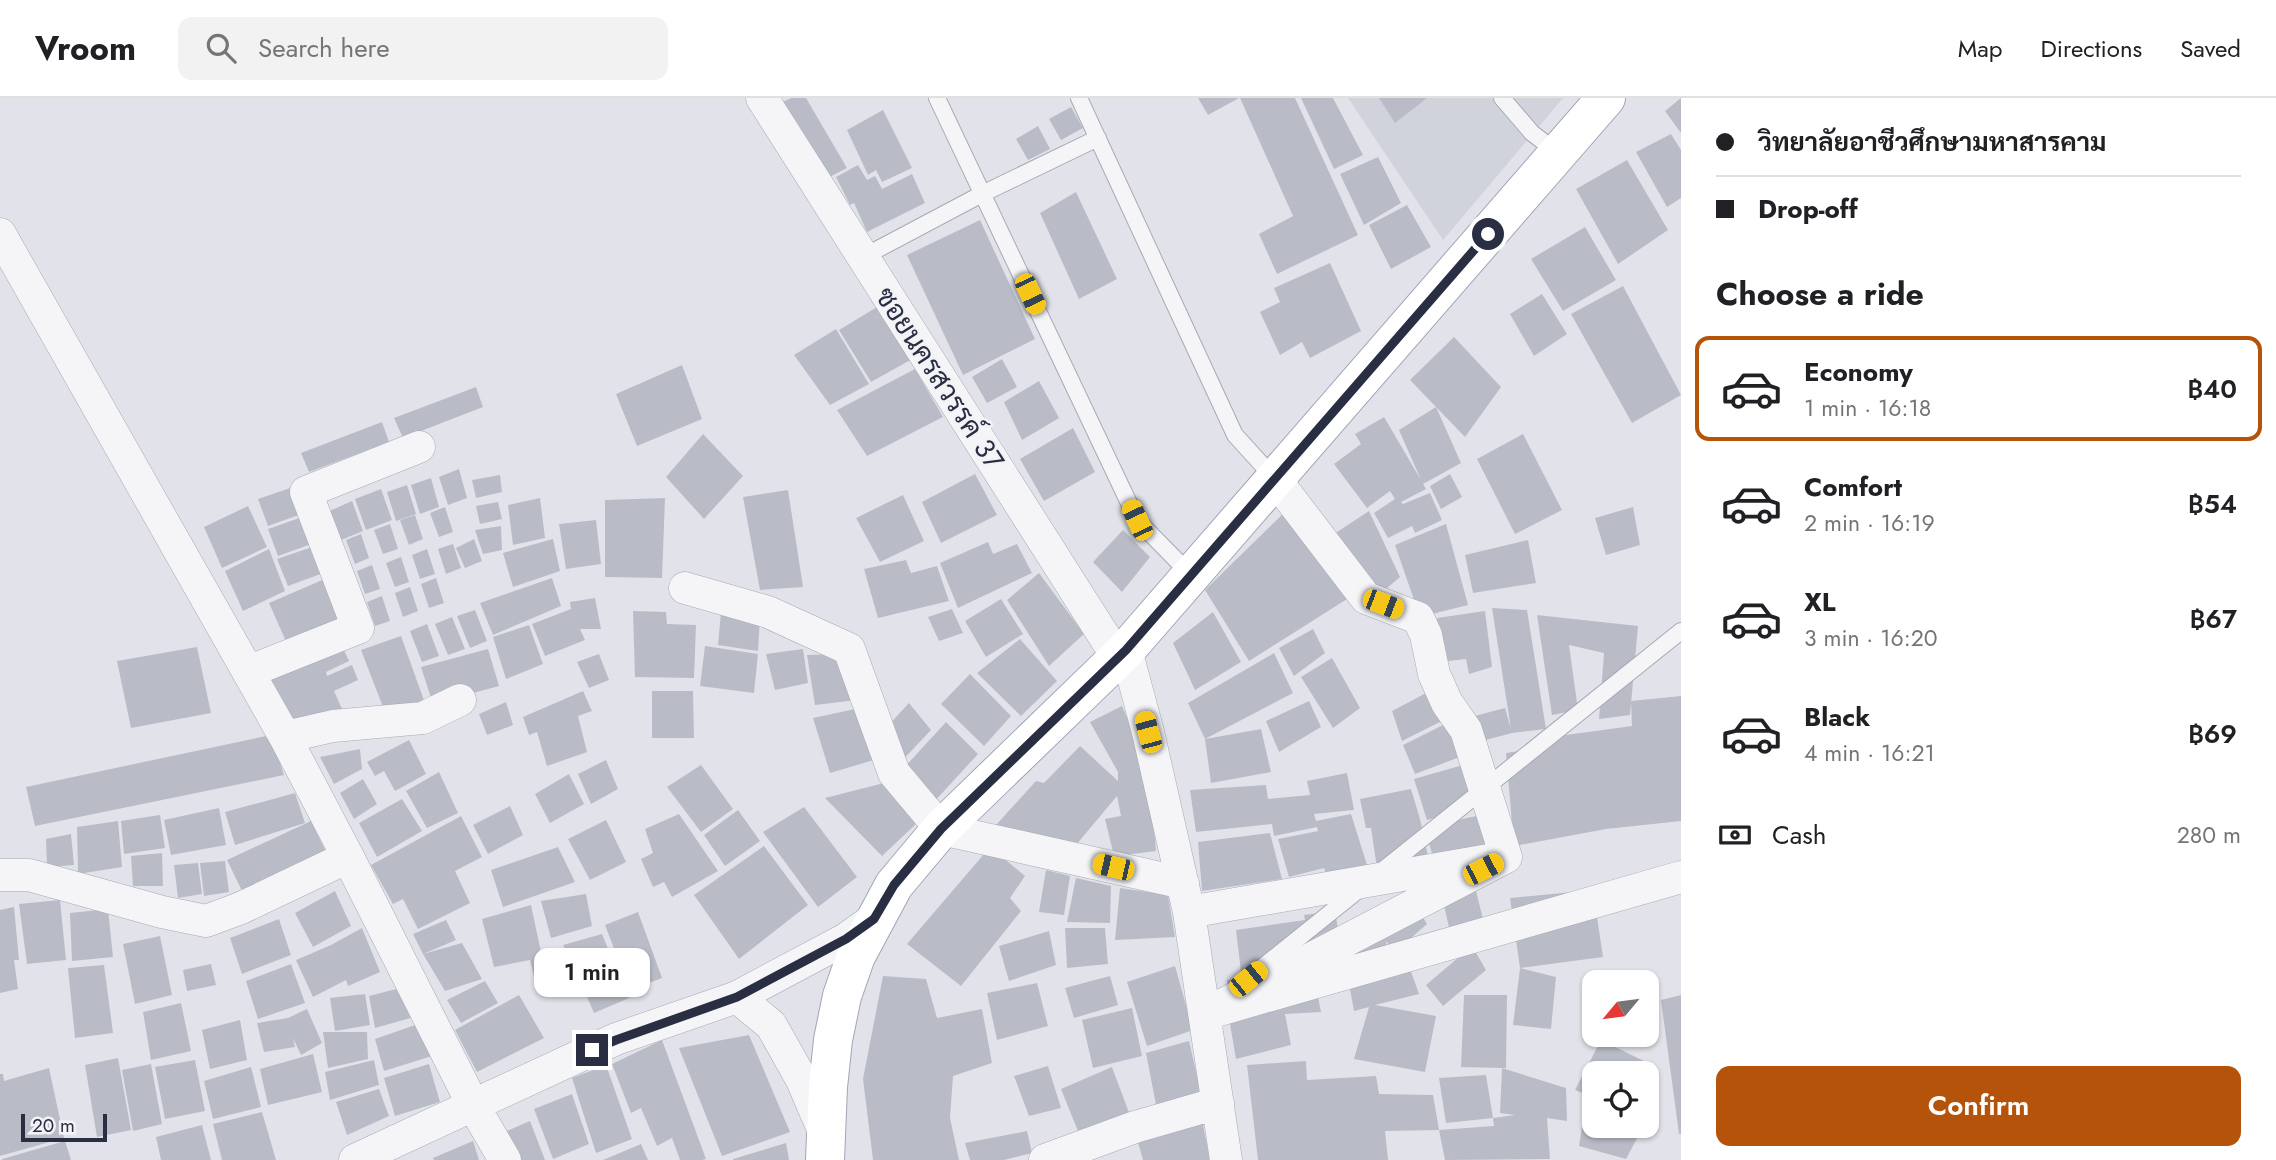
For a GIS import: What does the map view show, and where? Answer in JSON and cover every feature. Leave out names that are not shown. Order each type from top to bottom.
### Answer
[{"type":"main road","points":[[826,1148],[828,1087],[833,1040],[842,996],[856,956],[894,885],[941,829],[1122,654],[1606,98]]},
{"type":"street","name":"ซอยนครสวรรค์ 37","points":[[762,98],[1122,654],[1186,898],[1226,1160]]},
{"type":"street","points":[[0,234],[285,737],[473,1105],[505,1160]]},
{"type":"street","points":[[248,673],[358,628],[306,492],[419,447]]},
{"type":"street","points":[[1275,479],[1366,598],[1418,618],[1426,635],[1434,674],[1447,703],[1466,730],[1506,857]]},
{"type":"street","points":[[685,588],[768,612],[849,649],[894,773],[941,829],[1186,898],[1506,857]]},
{"type":"street","points":[[285,737],[333,726],[423,718],[460,700]]},
{"type":"street","points":[[0,875],[29,875],[162,912],[206,921],[241,908],[348,857]]},
{"type":"street","points":[[1205,1013],[1506,857]]},
{"type":"street","points":[[1205,1013],[1681,877]]},
{"type":"street","points":[[355,1160],[616,1040],[737,997],[846,939],[874,919]]},
{"type":"street","points":[[737,997],[771,1025],[802,1080],[826,1148]]},
{"type":"street","points":[[1045,1160],[1135,1127],[1218,1103]]},
{"type":"lane","points":[[937,98],[1137,520],[1192,575]]},
{"type":"lane","points":[[1079,98],[1235,435],[1275,479]]},
{"type":"lane","points":[[1502,98],[1532,133],[1558,153]]},
{"type":"lane","points":[[863,257],[982,194],[1098,138]]},
{"type":"lane","points":[[1205,1013],[1681,631]]},
{"type":"shaded area","points":[[1348,98],[1563,98],[1443,240]]},
{"type":"building","points":[[791,98],[806,98],[847,168],[824,180],[781,103]]},
{"type":"building","points":[[1198,98],[1239,98],[1208,115]]},
{"type":"building","points":[[1240,98],[1295,98],[1358,235],[1277,274],[1259,234],[1293,216]]},
{"type":"building","points":[[1301,98],[1333,98],[1363,155],[1334,169]]},
{"type":"building","points":[[1379,98],[1427,98],[1395,123]]},
{"type":"building","points":[[1681,98],[1681,133],[1665,111]]},
{"type":"building","points":[[1071,107],[1083,128],[1061,140],[1049,119]]},
{"type":"building","points":[[883,110],[912,168],[882,182],[876,170],[868,175],[847,130]]},
{"type":"building","points":[[1038,126],[1050,149],[1028,160],[1016,139]]},
{"type":"building","points":[[1671,134],[1681,150],[1681,198],[1667,207],[1636,152]]},
{"type":"building","points":[[1378,157],[1401,203],[1364,225],[1340,174]]},
{"type":"building","points":[[1627,160],[1668,230],[1618,264],[1576,189]]},
{"type":"building","points":[[858,165],[867,180],[875,176],[882,189],[912,174],[925,203],[867,232],[854,203],[850,205],[836,177]]},
{"type":"building","points":[[1076,192],[1117,279],[1079,299],[1040,213]]},
{"type":"building","points":[[1407,205],[1431,247],[1391,269],[1369,225]]},
{"type":"building","points":[[980,220],[1035,339],[963,375],[907,255]]},
{"type":"building","points":[[1585,227],[1616,280],[1563,311],[1531,259]]},
{"type":"building","points":[[1330,263],[1361,331],[1310,358],[1302,342],[1280,355],[1260,312],[1280,302],[1274,288]]},
{"type":"building","points":[[1623,286],[1681,395],[1632,423],[1571,314]]},
{"type":"building","points":[[1542,294],[1567,334],[1534,356],[1510,314]]},
{"type":"building","points":[[882,304],[914,358],[871,382],[839,330]]},
{"type":"building","points":[[836,329],[869,384],[830,405],[794,355]]},
{"type":"building","points":[[1454,337],[1501,387],[1465,437],[1410,380]]},
{"type":"building","points":[[1002,359],[1017,387],[987,403],[972,377]]},
{"type":"building","points":[[682,365],[702,419],[637,446],[616,394]]},
{"type":"building","points":[[915,369],[943,417],[867,456],[837,410]]},
{"type":"building","points":[[1039,381],[1059,418],[1022,440],[1004,402]]},
{"type":"building","points":[[476,387],[483,407],[403,438],[394,418]]},
{"type":"building","points":[[1436,407],[1461,463],[1423,484],[1426,489],[1401,502],[1403,504],[1430,493],[1442,520],[1415,533],[1412,526],[1388,538],[1374,513],[1395,499],[1390,491],[1367,508],[1334,464],[1361,444],[1355,434],[1384,417],[1421,480],[1399,430]]},
{"type":"building","points":[[382,422],[389,442],[309,472],[301,453]]},
{"type":"building","points":[[1073,428],[1095,472],[1044,501],[1020,459]]},
{"type":"building","points":[[703,434],[743,476],[704,519],[666,477]]},
{"type":"building","points":[[1523,434],[1562,510],[1515,534],[1477,459]]},
{"type":"building","points":[[459,469],[467,498],[448,505],[439,477]]},
{"type":"building","points":[[975,474],[997,515],[941,543],[922,502]]},
{"type":"building","points":[[1450,474],[1462,497],[1441,509],[1430,486]]},
{"type":"building","points":[[500,475],[502,492],[476,498],[472,480]]},
{"type":"building","points":[[431,478],[439,507],[420,514],[411,485]]},
{"type":"building","points":[[299,485],[307,512],[268,526],[258,499]]},
{"type":"building","points":[[407,485],[416,514],[396,521],[387,492]]},
{"type":"building","points":[[381,489],[392,520],[366,530],[355,499]]},
{"type":"building","points":[[788,490],[803,587],[760,590],[743,497]]},
{"type":"building","points":[[903,495],[924,541],[880,562],[856,518]]},
{"type":"building","points":[[540,498],[545,538],[513,545],[508,505]]},
{"type":"building","points":[[665,498],[662,578],[605,577],[605,500]]},
{"type":"building","points":[[352,501],[363,531],[336,542],[325,513]]},
{"type":"building","points":[[498,502],[502,519],[480,524],[476,506]]},
{"type":"building","points":[[248,506],[267,547],[222,568],[204,527]]},
{"type":"building","points":[[445,507],[453,532],[439,537],[430,513]]},
{"type":"building","points":[[1290,507],[1355,594],[1249,661],[1205,590]]},
{"type":"building","points":[[1633,507],[1640,545],[1606,555],[1595,518]]},
{"type":"building","points":[[1369,511],[1400,577],[1373,600],[1328,538]]},
{"type":"building","points":[[308,515],[317,542],[278,556],[268,529]]},
{"type":"building","points":[[415,515],[423,539],[409,545],[400,520]]},
{"type":"building","points":[[596,520],[601,564],[566,569],[559,524]]},
{"type":"building","points":[[390,524],[398,549],[383,554],[374,530]]},
{"type":"building","points":[[1446,524],[1468,605],[1420,617],[1395,545]]},
{"type":"building","points":[[501,526],[502,550],[483,554],[475,530]]},
{"type":"building","points":[[1123,530],[1150,557],[1122,592],[1093,562]]},
{"type":"building","points":[[361,534],[369,558],[355,564],[346,540]]},
{"type":"building","points":[[474,539],[482,561],[465,568],[456,548]]},
{"type":"building","points":[[553,539],[560,571],[513,587],[503,553]]},
{"type":"building","points":[[1528,540],[1536,583],[1473,593],[1465,555]]},
{"type":"building","points":[[988,542],[993,554],[1017,544],[1032,573],[958,608],[940,563]]},
{"type":"building","points":[[453,544],[461,568],[446,574],[438,549]]},
{"type":"building","points":[[318,545],[326,572],[288,586],[277,559]]},
{"type":"building","points":[[269,549],[285,591],[243,611],[225,571]]},
{"type":"building","points":[[427,549],[435,574],[420,579],[412,555]]},
{"type":"building","points":[[401,557],[409,582],[395,587],[386,563]]},
{"type":"building","points":[[906,560],[911,573],[937,566],[949,601],[878,618],[864,569]]},
{"type":"building","points":[[372,565],[380,589],[365,594],[357,571]]},
{"type":"building","points":[[1039,573],[1084,634],[1049,666],[1007,600]]},
{"type":"building","points":[[327,578],[346,625],[289,648],[269,603]]},
{"type":"building","points":[[436,578],[444,603],[429,608],[421,584]]},
{"type":"building","points":[[552,578],[561,606],[493,635],[480,603]]},
{"type":"building","points":[[410,587],[418,611],[403,617],[395,593]]},
{"type":"building","points":[[382,596],[390,621],[375,626],[367,602]]},
{"type":"building","points":[[595,598],[601,629],[580,629],[585,640],[545,656],[532,624],[571,609],[570,602]]},
{"type":"building","points":[[1001,599],[1023,634],[986,657],[965,621]]},
{"type":"building","points":[[1492,608],[1527,610],[1546,729],[1512,733],[1478,742],[1471,717],[1505,708],[1511,729]]},
{"type":"building","points":[[952,609],[963,633],[939,641],[928,617]]},
{"type":"building","points":[[475,610],[487,641],[470,648],[457,616]]},
{"type":"building","points":[[633,611],[666,612],[667,624],[696,625],[694,678],[635,677]]},
{"type":"building","points":[[1485,611],[1492,667],[1469,674],[1466,659],[1440,662],[1437,618]]},
{"type":"building","points":[[721,612],[760,617],[758,651],[718,645]]},
{"type":"building","points":[[1213,612],[1241,662],[1195,690],[1173,643]]},
{"type":"building","points":[[1537,615],[1638,626],[1630,715],[1599,719],[1604,653],[1569,645],[1578,710],[1552,715]]},
{"type":"building","points":[[452,617],[465,649],[448,655],[435,624]]},
{"type":"building","points":[[427,624],[439,656],[422,662],[410,631]]},
{"type":"building","points":[[529,625],[543,664],[506,679],[493,637]]},
{"type":"building","points":[[1313,629],[1325,653],[1294,676],[1279,648]]},
{"type":"building","points":[[401,636],[426,706],[388,720],[361,650]]},
{"type":"building","points":[[1020,639],[1057,681],[1021,716],[977,673]]},
{"type":"building","points":[[341,644],[349,661],[326,672],[327,676],[352,665],[358,680],[334,691],[342,709],[298,730],[269,676]]},
{"type":"building","points":[[705,646],[758,654],[754,693],[700,686]]},
{"type":"building","points":[[197,647],[211,713],[131,728],[117,661]]},
{"type":"building","points":[[488,649],[499,686],[433,704],[421,667]]},
{"type":"building","points":[[803,649],[808,683],[775,690],[766,654]]},
{"type":"building","points":[[1274,653],[1293,693],[1205,739],[1188,703]]},
{"type":"building","points":[[599,654],[609,680],[589,688],[577,662]]},
{"type":"building","points":[[845,654],[857,700],[815,705],[807,655]]},
{"type":"building","points":[[1332,658],[1360,708],[1333,728],[1301,677]]},
{"type":"building","points":[[970,674],[1011,716],[984,746],[941,704]]},
{"type":"building","points":[[583,691],[592,711],[578,716],[587,752],[547,766],[537,732],[529,735],[523,717]]},
{"type":"building","points":[[652,691],[693,691],[694,738],[652,738]]},
{"type":"building","points":[[1430,691],[1442,721],[1402,741],[1392,711]]},
{"type":"building","points":[[1681,696],[1681,821],[1606,829],[1514,846],[1506,753],[1545,747],[1544,738],[1632,726],[1631,701]]},
{"type":"building","points":[[1309,701],[1321,727],[1279,752],[1266,721]]},
{"type":"building","points":[[506,702],[513,725],[487,735],[479,714]]},
{"type":"building","points":[[909,703],[931,730],[898,765],[883,731]]},
{"type":"building","points":[[1122,706],[1144,756],[1156,851],[1132,854],[1115,860],[1105,819],[1121,816],[1117,796],[1066,857],[996,825],[1036,781],[1044,783],[1080,746],[1118,781],[1118,772],[1090,722]]},
{"type":"building","points":[[860,708],[874,760],[830,773],[813,718]]},
{"type":"building","points":[[946,722],[978,754],[933,803],[902,770]]},
{"type":"building","points":[[1447,723],[1465,755],[1415,774],[1403,745]]},
{"type":"building","points":[[1261,729],[1271,772],[1211,783],[1205,739]]},
{"type":"building","points":[[271,735],[284,775],[35,826],[26,787]]},
{"type":"building","points":[[409,740],[426,774],[395,791],[384,771],[375,776],[367,762]]},
{"type":"building","points":[[360,749],[362,769],[334,784],[320,757]]},
{"type":"building","points":[[606,760],[618,789],[591,804],[578,774]]},
{"type":"building","points":[[1470,763],[1484,805],[1427,820],[1414,779]]},
{"type":"building","points":[[701,765],[733,809],[701,832],[667,787]]},
{"type":"building","points":[[439,772],[458,813],[427,828],[406,791]]},
{"type":"building","points":[[1347,773],[1354,810],[1314,814],[1316,821],[1351,814],[1367,865],[1326,874],[1324,868],[1289,877],[1278,839],[1318,831],[1317,827],[1274,836],[1272,824],[1196,832],[1190,790],[1266,785],[1268,799],[1310,795],[1307,781]]},
{"type":"building","points":[[569,774],[584,804],[550,823],[535,794]]},
{"type":"building","points":[[363,779],[377,804],[354,819],[340,793]]},
{"type":"building","points":[[884,783],[916,824],[882,856],[825,798]]},
{"type":"building","points":[[1411,789],[1429,861],[1377,868],[1371,828],[1366,828],[1360,799]]},
{"type":"building","points":[[295,793],[305,823],[235,845],[225,812]]},
{"type":"building","points":[[402,799],[422,831],[377,857],[359,823]]},
{"type":"building","points":[[510,806],[523,835],[488,854],[473,825]]},
{"type":"building","points":[[804,807],[857,877],[818,907],[763,832]]},
{"type":"building","points":[[219,808],[226,845],[171,855],[164,820]]},
{"type":"building","points":[[738,810],[760,841],[725,866],[704,835]]},
{"type":"building","points":[[679,814],[718,871],[672,897],[664,882],[653,887],[641,859],[653,853],[645,829]]},
{"type":"building","points":[[1486,814],[1495,852],[1435,863],[1424,827]]},
{"type":"building","points":[[160,815],[165,848],[124,854],[121,821]]},
{"type":"building","points":[[461,816],[482,857],[455,871],[470,903],[418,929],[403,899],[393,904],[371,865]]},
{"type":"building","points":[[606,820],[626,862],[590,880],[568,839]]},
{"type":"building","points":[[118,821],[122,867],[78,874],[77,827]]},
{"type":"building","points":[[311,821],[326,852],[243,893],[227,860]]},
{"type":"building","points":[[1270,833],[1282,879],[1202,891],[1198,842]]},
{"type":"building","points":[[71,834],[74,865],[47,867],[46,839]]},
{"type":"building","points":[[764,846],[808,905],[739,959],[694,895]]},
{"type":"building","points":[[558,847],[575,882],[503,907],[491,870]]},
{"type":"building","points":[[990,847],[1025,876],[1010,898],[1021,911],[961,986],[907,944]]},
{"type":"building","points":[[162,853],[163,886],[133,886],[131,856]]},
{"type":"building","points":[[225,861],[229,892],[204,896],[200,863]]},
{"type":"building","points":[[198,863],[202,894],[178,898],[174,865]]},
{"type":"building","points":[[1046,870],[1070,876],[1064,915],[1039,912]]},
{"type":"building","points":[[1076,878],[1111,886],[1110,923],[1067,922]]},
{"type":"building","points":[[1475,887],[1487,935],[1452,941],[1442,896]]},
{"type":"building","points":[[1120,888],[1168,895],[1175,937],[1115,940]]},
{"type":"building","points":[[1593,890],[1603,957],[1520,968],[1510,898]]},
{"type":"building","points":[[335,891],[351,926],[313,947],[295,913]]},
{"type":"building","points":[[586,894],[592,926],[551,938],[541,901]]},
{"type":"building","points":[[1409,894],[1427,924],[1395,952],[1386,941],[1387,947],[1352,957],[1347,925]]},
{"type":"building","points":[[60,900],[66,960],[27,964],[19,904]]},
{"type":"building","points":[[531,905],[542,957],[564,952],[574,979],[537,989],[530,960],[494,967],[482,919]]},
{"type":"building","points":[[14,907],[19,960],[14,960],[18,989],[0,993],[0,910]]},
{"type":"building","points":[[108,909],[113,957],[72,961],[70,913]]},
{"type":"building","points":[[1335,911],[1343,959],[1241,972],[1236,930],[1305,920],[1304,915]]},
{"type":"building","points":[[638,912],[662,978],[630,990],[605,925]]},
{"type":"building","points":[[279,919],[291,955],[242,974],[230,938]]},
{"type":"building","points":[[446,920],[456,940],[423,954],[413,934]]},
{"type":"building","points":[[362,928],[380,972],[348,986],[346,980],[313,997],[296,960]]},
{"type":"building","points":[[1065,928],[1105,928],[1108,964],[1067,968]]},
{"type":"building","points":[[1049,931],[1056,965],[1009,981],[999,946]]},
{"type":"building","points":[[602,934],[611,956],[576,969],[563,945]]},
{"type":"building","points":[[160,936],[172,995],[135,1004],[123,944]]},
{"type":"building","points":[[462,943],[482,979],[445,991],[423,954]]},
{"type":"building","points":[[1472,946],[1486,970],[1443,1006],[1426,985]]},
{"type":"building","points":[[1403,949],[1419,994],[1375,1005],[1436,1016],[1425,1072],[1354,1059],[1369,1007],[1354,1011],[1346,967]]},
{"type":"building","points":[[614,962],[629,998],[594,1013],[578,976]]},
{"type":"building","points":[[211,964],[216,985],[187,991],[183,970]]},
{"type":"building","points":[[291,964],[305,1003],[258,1019],[246,981]]},
{"type":"building","points":[[104,965],[113,1033],[75,1038],[68,968]]},
{"type":"building","points":[[1175,966],[1193,1030],[1147,1046],[1127,982]]},
{"type":"building","points":[[1520,968],[1556,977],[1551,1029],[1513,1025]]},
{"type":"building","points":[[883,976],[926,979],[937,1018],[982,1009],[992,1063],[953,1076],[950,1118],[959,1160],[873,1160],[863,1079]]},
{"type":"building","points":[[1110,976],[1118,1005],[1074,1018],[1065,988]]},
{"type":"building","points":[[1227,980],[1315,982],[1321,1012],[1285,1014],[1291,1045],[1236,1059]]},
{"type":"building","points":[[485,981],[498,1003],[461,1023],[447,1000]]},
{"type":"building","points":[[1037,983],[1048,1026],[997,1040],[987,993]]},
{"type":"building","points":[[404,987],[414,1017],[375,1028],[369,996]]},
{"type":"building","points":[[365,994],[370,1025],[335,1031],[330,998]]},
{"type":"building","points":[[519,995],[544,1038],[477,1072],[455,1030]]},
{"type":"building","points":[[1464,995],[1507,995],[1506,1068],[1461,1067]]},
{"type":"building","points":[[1681,995],[1681,1134],[1679,1134],[1661,1000]]},
{"type":"building","points":[[181,1003],[191,1051],[151,1060],[143,1012]]},
{"type":"building","points":[[1132,1008],[1142,1056],[1093,1068],[1082,1020]]},
{"type":"building","points":[[307,1009],[322,1043],[301,1055],[293,1038],[295,1047],[264,1052],[257,1023],[288,1018]]},
{"type":"building","points":[[240,1020],[247,1060],[210,1069],[202,1030]]},
{"type":"building","points":[[418,1024],[432,1056],[384,1071],[375,1039]]},
{"type":"building","points":[[323,1032],[367,1032],[368,1059],[328,1068]]},
{"type":"building","points":[[749,1035],[790,1132],[722,1156],[679,1048]]},
{"type":"building","points":[[662,1040],[706,1159],[680,1160],[672,1138],[657,1146],[641,1108],[631,1113],[612,1064]]},
{"type":"building","points":[[1189,1041],[1201,1093],[1156,1105],[1146,1053]]},
{"type":"building","points":[[1597,1047],[1615,1047],[1644,1061],[1590,1061]]},
{"type":"building","points":[[313,1054],[322,1092],[268,1105],[260,1069]]},
{"type":"building","points":[[118,1058],[131,1130],[97,1137],[85,1065]]},
{"type":"building","points":[[195,1060],[205,1111],[165,1119],[155,1067]]},
{"type":"building","points":[[374,1060],[379,1085],[330,1100],[325,1072]]},
{"type":"building","points":[[1306,1061],[1307,1080],[1376,1076],[1379,1094],[1433,1095],[1439,1130],[1385,1131],[1388,1160],[1258,1160],[1247,1065]]},
{"type":"building","points":[[151,1064],[162,1124],[133,1131],[122,1070]]},
{"type":"building","points":[[429,1064],[440,1102],[395,1116],[384,1078]]},
{"type":"building","points":[[606,1065],[632,1139],[596,1153],[572,1078]]},
{"type":"building","points":[[1048,1066],[1061,1108],[1029,1116],[1014,1076]]},
{"type":"building","points":[[251,1067],[261,1107],[213,1119],[204,1081]]},
{"type":"building","points":[[1112,1067],[1131,1118],[1082,1141],[1061,1089]]},
{"type":"building","points":[[49,1068],[64,1138],[0,1156],[0,1074],[3,1074],[4,1081]]},
{"type":"building","points":[[1502,1068],[1566,1088],[1567,1121],[1547,1118],[1550,1159],[1445,1160],[1439,1130],[1494,1126],[1493,1118],[1515,1115],[1500,1113]]},
{"type":"building","points":[[1486,1075],[1493,1118],[1446,1123],[1439,1078]]},
{"type":"building","points":[[1582,1077],[1582,1093],[1575,1090]]},
{"type":"building","points":[[379,1089],[389,1116],[347,1135],[336,1102]]},
{"type":"building","points":[[572,1094],[589,1144],[553,1159],[534,1109]]},
{"type":"building","points":[[262,1112],[276,1160],[222,1160],[213,1124]]},
{"type":"building","points":[[1201,1115],[1210,1160],[1143,1160],[1135,1132]]},
{"type":"building","points":[[530,1121],[545,1160],[520,1160],[507,1131]]},
{"type":"building","points":[[202,1125],[211,1160],[161,1160],[156,1137]]},
{"type":"building","points":[[1582,1127],[1582,1138],[1637,1138],[1626,1159],[1579,1146]]},
{"type":"building","points":[[1027,1131],[1032,1153],[1004,1160],[970,1160],[965,1143]]},
{"type":"building","points":[[65,1141],[71,1160],[2,1160],[2,1159]]},
{"type":"building","points":[[473,1141],[479,1160],[433,1158]]},
{"type":"building","points":[[786,1143],[789,1160],[733,1160],[733,1159]]},
{"type":"building","points":[[641,1144],[648,1160],[603,1160]]},
{"type":"route","points":[[592,1050],[737,997],[846,939],[874,919],[894,885],[941,829],[1126,650],[1488,234]]}]
